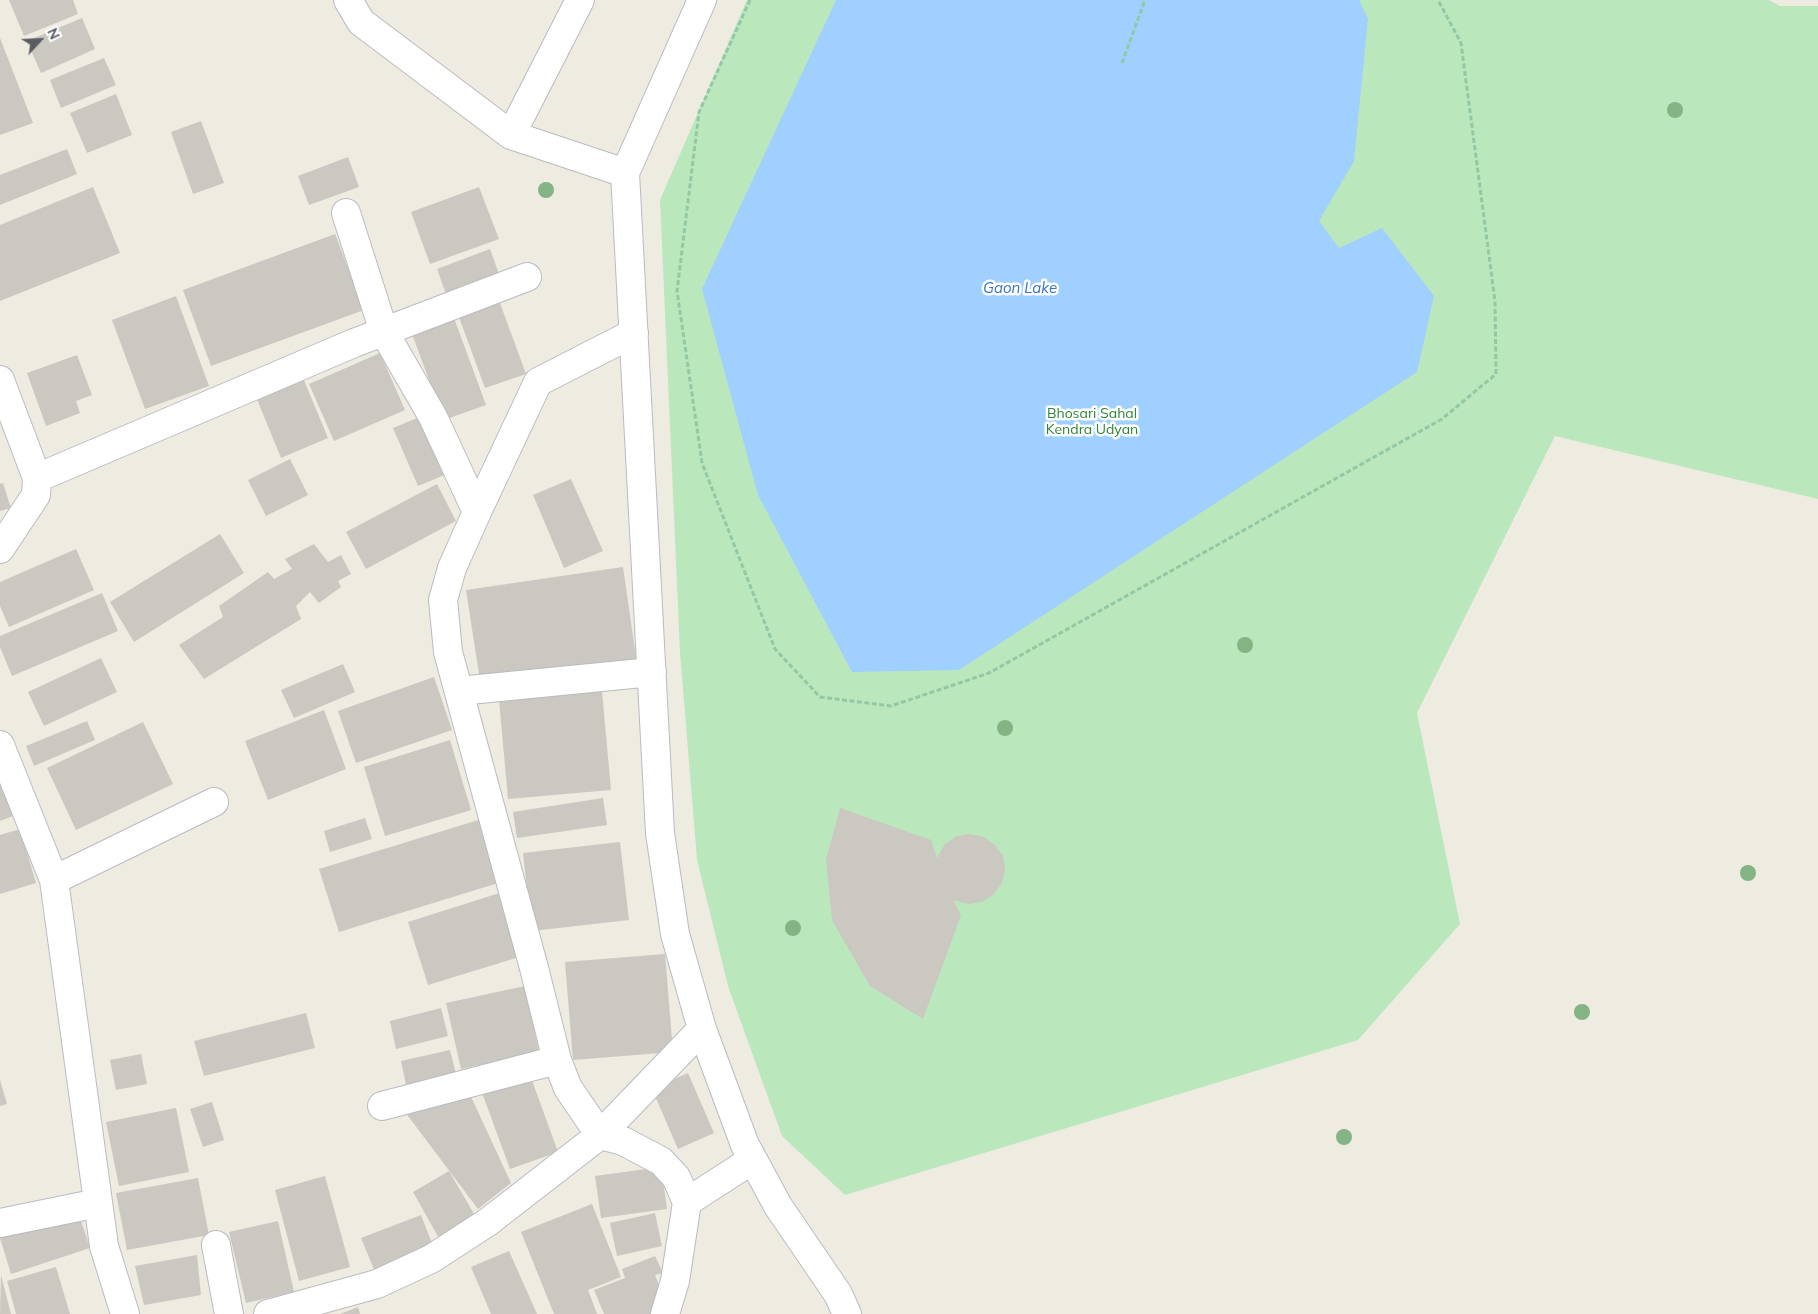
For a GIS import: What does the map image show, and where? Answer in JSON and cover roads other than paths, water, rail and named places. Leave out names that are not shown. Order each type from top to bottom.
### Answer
[{"type":"street","points":[[348,0],[361,22],[511,135],[625,173]]},
{"type":"street","points":[[511,135],[580,0]]},
{"type":"street","points":[[702,0],[625,173],[660,834],[675,934],[702,1029],[744,1146],[778,1206],[838,1294],[847,1314]]},
{"type":"street","points":[[346,213],[384,332],[434,417],[477,512]]},
{"type":"street","points":[[37,478],[354,343],[527,277]]},
{"type":"street","points":[[634,333],[538,382],[452,568],[443,600],[448,652],[534,968],[557,1060],[568,1088],[600,1136],[623,1142],[661,1160],[676,1177],[687,1202],[675,1281],[665,1314]]},
{"type":"street","points":[[0,380],[37,478],[36,495],[0,549]]},
{"type":"street","points":[[459,692],[652,672]]},
{"type":"street","points":[[1,753],[54,880],[104,1246],[125,1314]]},
{"type":"street","points":[[54,880],[214,802]]},
{"type":"street","points":[[274,1313],[377,1284],[431,1259],[488,1222],[600,1136],[702,1029]]},
{"type":"street","points":[[382,1106],[557,1060]]},
{"type":"street","points":[[687,1202],[752,1160]]},
{"type":"street","points":[[0,1223],[98,1204]]},
{"type":"street","points":[[216,1245],[229,1314]]},
{"type":"water","name":"Gaon Lake","points":[[836,0],[1359,0],[1368,19],[1354,161],[1319,221],[1339,248],[1382,228],[1434,296],[1417,372],[959,670],[852,672],[758,495],[702,289]]},
{"type":"park label","name":"Bhosari Sahal Kendra Udyan","points":[[1092,422]]}]
